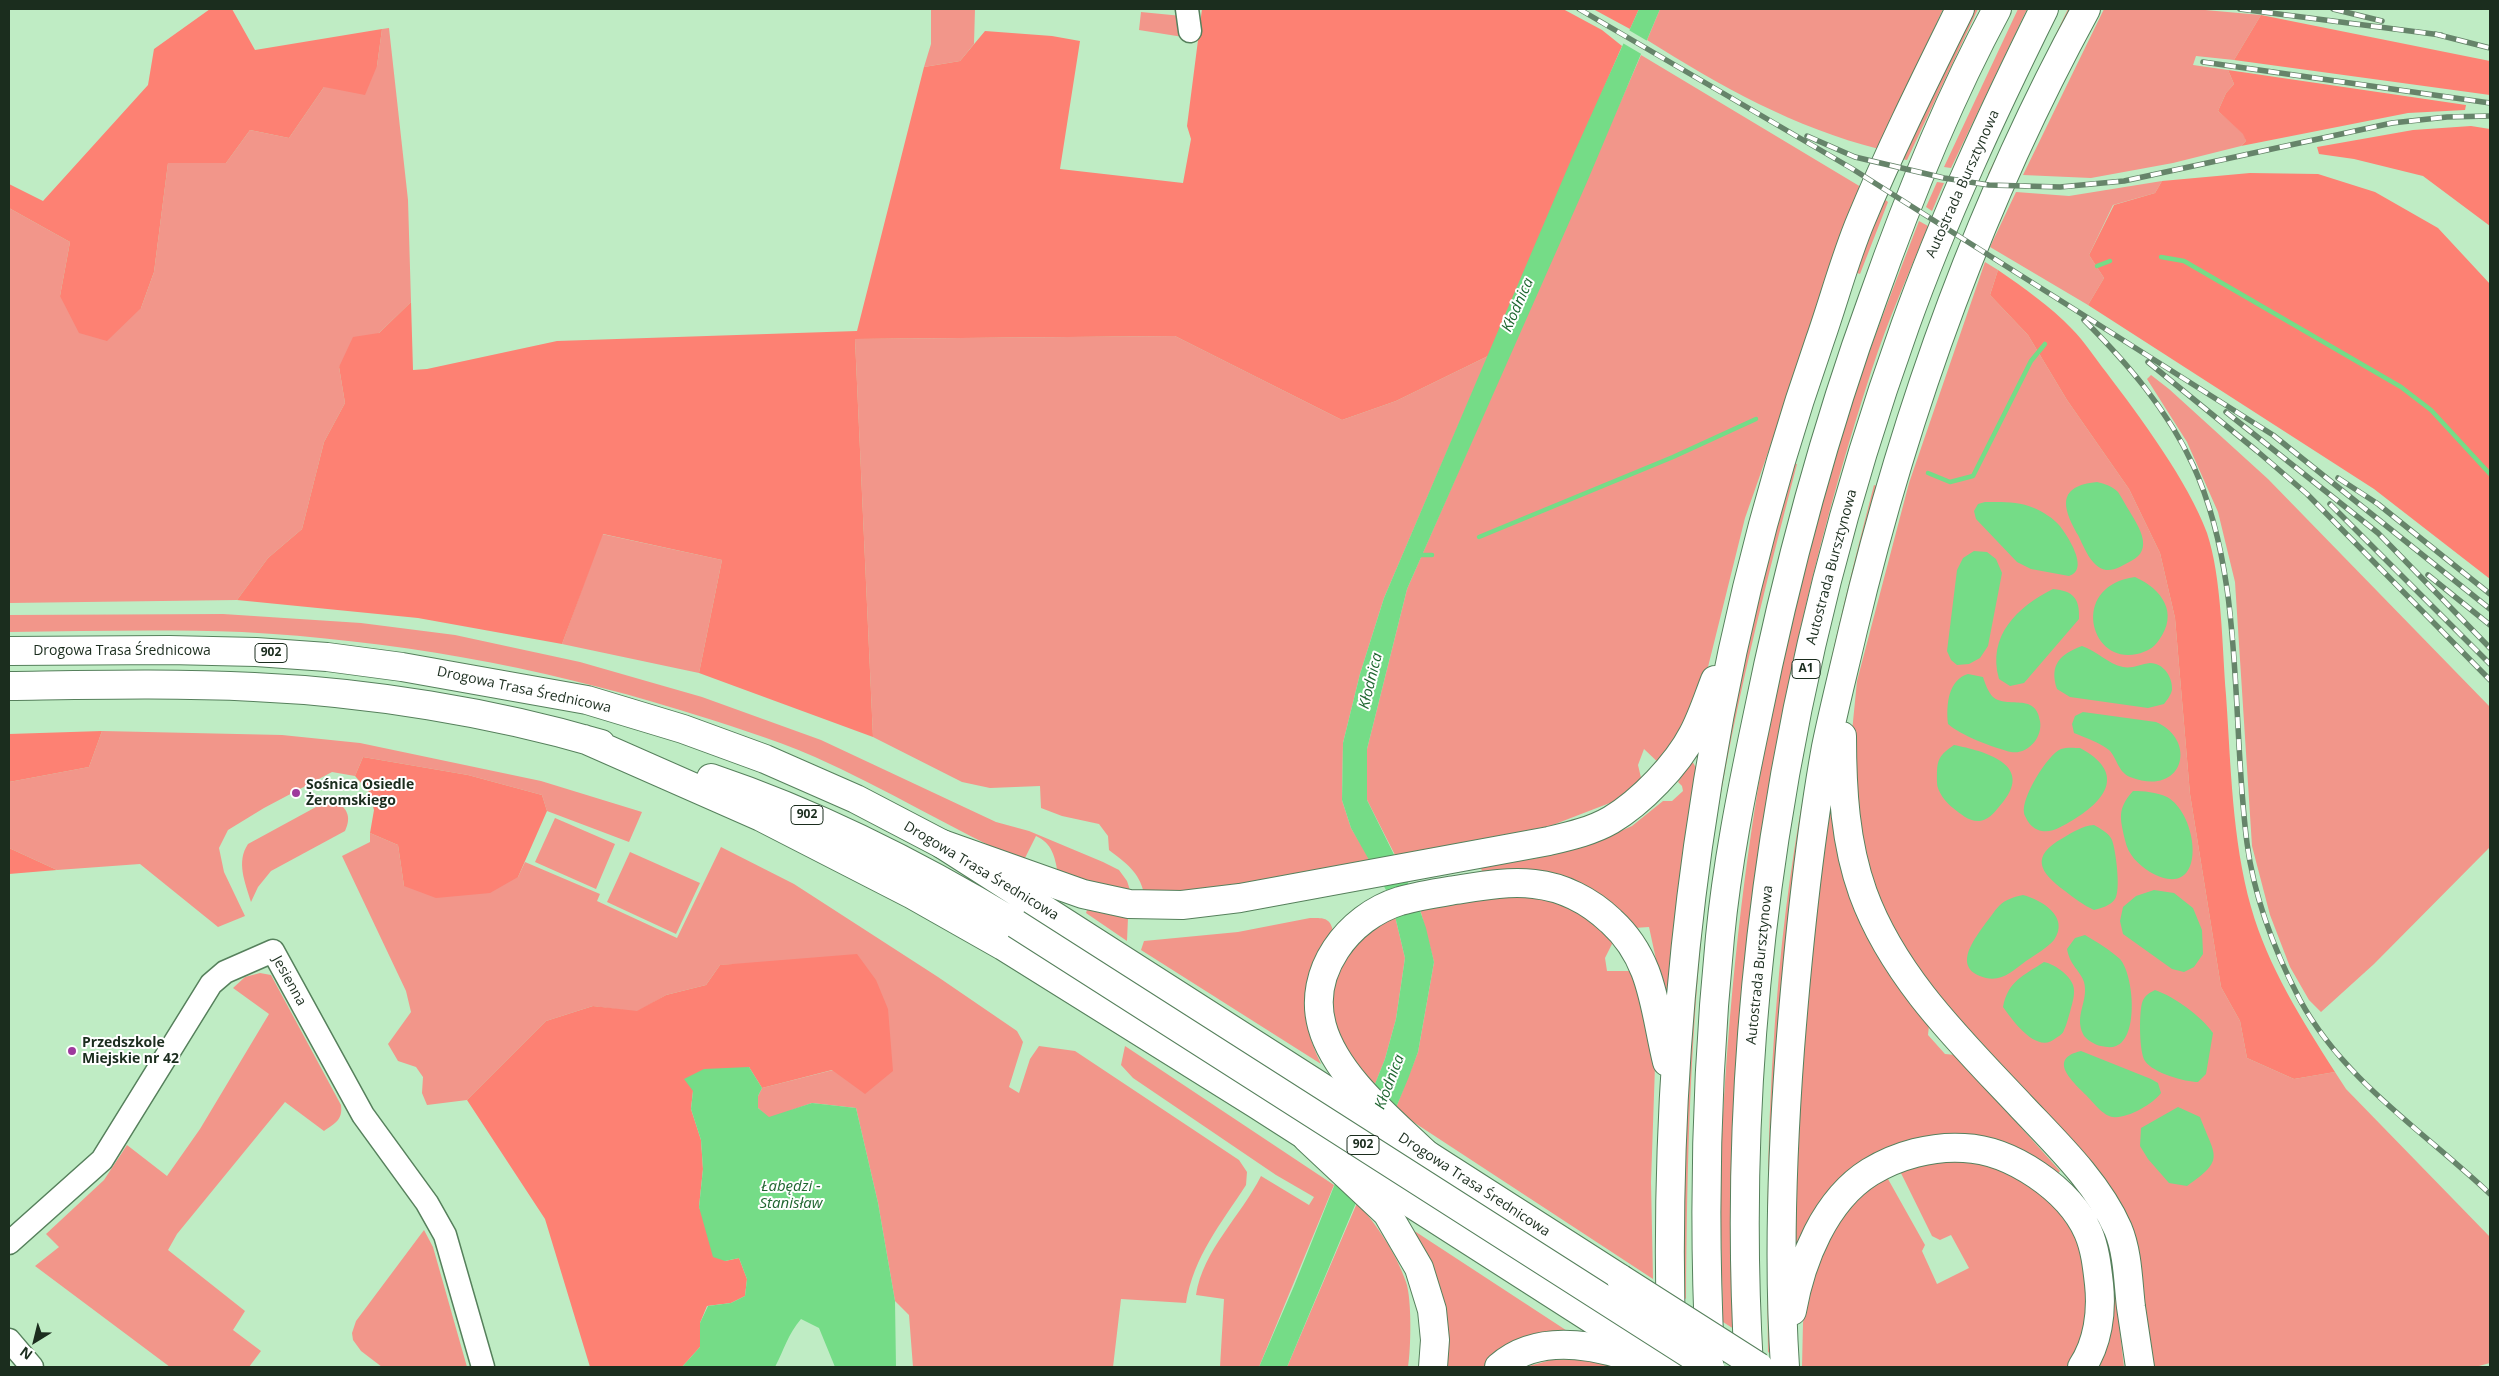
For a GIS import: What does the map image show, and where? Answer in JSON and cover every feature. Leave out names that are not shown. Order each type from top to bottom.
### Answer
[{"type":"main road","points":[[1672,1367],[1669,1227],[1674,1089],[1687,931],[1704,801],[1737,626],[1764,518],[1798,402],[1860,222],[1906,120],[1960,9]]},
{"type":"main road","points":[[1710,1367],[1705,1216],[1707,1100],[1720,934],[1738,810],[1774,634],[1802,523],[1834,411],[1861,330],[1936,134],[1997,9]]},
{"type":"main road","name":"Autostrada Bursztynowa","points":[[1749,1367],[1746,1290],[1746,1184],[1754,1021],[1768,878],[1794,728],[1813,639],[1855,478],[1906,324],[1973,159],[2044,9]]},
{"type":"main road","points":[[1785,1362],[1781,1264],[1782,1163],[1798,946],[1827,746],[1842,678],[1870,561],[1931,361],[2008,166],[2060,56],[2086,9]]},
{"type":"main road","points":[[1028,887],[1083,894],[1129,904],[1182,905],[1240,898],[1549,841],[1584,832],[1611,820],[1637,800],[1663,775],[1693,735],[1737,626]]},
{"type":"main road","name":"Drogowa Trasa Średnicowa","points":[[9,650],[256,652],[412,668],[577,698],[682,729],[765,760],[856,799],[1028,887],[1429,1157],[1759,1367]]},
{"type":"main road","points":[[1842,678],[1842,789],[1852,849],[1863,892],[1875,920],[1890,949],[1932,1008],[2077,1168],[2102,1201],[2118,1230],[2126,1264],[2140,1367]]},
{"type":"main road","name":"Drogowa Trasa Średnicowa","points":[[9,686],[253,687],[315,691],[473,714],[584,738],[676,766],[770,798],[920,868],[1009,935],[1710,1367]]},
{"type":"main road","points":[[1429,1157],[1359,1088],[1336,1056],[1322,1028],[1318,1008],[1321,980],[1332,954],[1350,931],[1370,915],[1398,902],[1484,885],[1521,883],[1553,888],[1584,900],[1613,922],[1632,944],[1646,969],[1655,998],[1662,1042],[1674,1089]]},
{"type":"main road","points":[[1009,935],[1307,1138],[1666,1367]]},
{"type":"main road","points":[[1307,1138],[1387,1213],[1419,1268],[1432,1310],[1435,1340],[1433,1367]]},
{"type":"main road","points":[[1785,1362],[1797,1283],[1825,1220],[1842,1197],[1870,1172],[1906,1155],[1934,1149],[1965,1148],[1989,1152],[2022,1165],[2066,1199],[2087,1231],[2097,1261],[2101,1305],[2094,1346],[2082,1367]]},
{"type":"main road","points":[[1499,1367],[1522,1354],[1540,1348],[1565,1345],[1601,1349],[1655,1367]]},
{"type":"street","points":[[1188,9],[1190,31]]},
{"type":"street","name":"Jesienna","points":[[9,1243],[102,1160],[211,984],[225,972],[273,951],[362,1115],[427,1203],[445,1235],[483,1367]]},
{"type":"street","points":[[9,1340],[32,1367]]},
{"type":"shaded area","points":[[210,9],[232,9],[255,50],[382,29],[377,66],[365,95],[324,87],[289,138],[250,130],[226,163],[168,163],[154,272],[141,308],[107,341],[79,333],[60,296],[70,242],[9,208],[9,184],[43,201],[148,85],[154,49]]},
{"type":"shaded area","points":[[931,9],[975,9],[974,44],[960,61],[924,67],[931,44]]},
{"type":"shaded area","points":[[1202,9],[1563,9],[1602,30],[1622,46],[1488,356],[1396,401],[1342,420],[1175,336],[855,339],[873,737],[699,673],[722,560],[603,534],[562,644],[418,618],[237,600],[268,558],[302,529],[324,442],[345,403],[339,367],[353,337],[379,333],[411,302],[413,370],[427,369],[557,341],[857,331],[924,67],[960,61],[985,31],[1052,36],[1080,41],[1060,169],[1183,183],[1191,139],[1187,126]]},
{"type":"shaded area","points":[[1593,9],[1639,9],[1630,29]]},
{"type":"shaded area","points":[[1660,9],[1943,9],[1879,149],[1818,130],[1759,104],[1647,40]]},
{"type":"shaded area","points":[[1971,9],[1978,9],[1907,160],[1901,159]]},
{"type":"shaded area","points":[[2018,9],[2027,9],[1951,168],[1944,167]]},
{"type":"shaded area","points":[[2068,9],[2075,9],[1995,174],[1988,174]]},
{"type":"shaded area","points":[[2104,9],[2194,9],[2261,15],[2234,60],[2196,56],[2193,65],[2228,70],[2234,84],[2226,93],[2218,111],[2244,134],[2246,141],[2241,146],[2173,163],[2091,178],[2023,175]]},
{"type":"shaded area","points":[[1141,12],[1182,16],[1183,37],[1139,30]]},
{"type":"shaded area","points":[[2261,15],[2490,61],[2490,95],[2234,60]]},
{"type":"shaded area","points":[[389,28],[408,200],[411,302],[379,333],[339,367],[345,403],[324,442],[302,529],[268,558],[237,600],[9,603],[9,208],[70,242],[60,296],[141,308],[154,272],[168,163],[226,163],[250,130],[289,138],[324,87],[377,66],[382,29]]},
{"type":"shaded area","points":[[1641,55],[1861,187],[1745,518],[1706,675],[1663,767],[1644,749],[1638,765],[1642,782],[1615,801],[1550,826],[1395,855],[1367,800],[1367,749],[1407,589]]},
{"type":"shaded area","points":[[2228,70],[2466,105],[2465,110],[2408,113],[2241,146],[2246,141],[2243,134],[2218,111],[2226,93],[2234,84]]},
{"type":"shaded area","points":[[2471,126],[2490,129],[2490,226],[2423,176],[2354,159],[2319,154],[2317,147],[2413,130]]},
{"type":"shaded area","points":[[2250,173],[2318,174],[2375,192],[2438,228],[2490,284],[2490,579],[2374,489],[2088,305],[2104,278],[2089,255],[2114,205],[2155,193],[2162,181]]},
{"type":"shaded area","points":[[2162,181],[2155,193],[2113,205],[2089,255],[2104,278],[2088,305],[1990,247],[2016,192],[2069,196]]},
{"type":"shaded area","points":[[1937,182],[1944,183],[1932,211],[1926,207]]},
{"type":"shaded area","points":[[1883,198],[1888,202],[1860,274],[1855,272]]},
{"type":"shaded area","points":[[1919,221],[1928,226],[1878,351],[1854,426],[1822,540],[1794,656],[1772,773],[1748,930],[1739,1031],[1734,1159],[1734,1329],[1723,1322],[1721,1158],[1725,1078],[1735,963],[1757,793],[1778,680],[1806,560],[1827,481],[1865,364]]},
{"type":"shaded area","points":[[1985,262],[1998,270],[1990,295],[2028,335],[2067,400],[2129,489],[2160,553],[2175,618],[2190,794],[2221,987],[2240,1021],[2247,1058],[2294,1079],[2335,1072],[2346,1089],[2490,1237],[2490,1363],[2475,1367],[2148,1367],[2134,1259],[1918,979],[1871,888],[1854,815],[1851,742],[1857,681],[1909,483]]},
{"type":"shaded area","points":[[1998,270],[2046,305],[2081,339],[2162,450],[2199,513],[2212,551],[2219,591],[2233,802],[2240,855],[2251,907],[2276,972],[2298,1013],[2335,1072],[2294,1079],[2247,1058],[2240,1021],[2221,987],[2190,794],[2175,618],[2160,553],[2129,489],[2067,400],[2028,335],[1990,295]]},
{"type":"shaded area","points":[[1175,336],[1342,420],[1396,401],[1488,356],[1384,598],[1360,674],[1343,743],[1342,800],[1351,828],[1372,863],[1201,893],[1144,893],[1135,874],[1109,850],[1108,836],[1099,824],[1062,816],[1041,808],[1040,786],[990,788],[962,782],[873,737],[855,339]]},
{"type":"shaded area","points":[[2151,375],[2268,479],[2490,707],[2490,847],[2374,964],[2321,1012],[2309,1000],[2290,967],[2270,915],[2252,846],[2235,582],[2218,512],[2187,442],[2147,379]]},
{"type":"shaded area","points":[[1789,463],[1797,464],[1744,679],[1722,787],[1706,896],[1696,997],[1690,1098],[1686,1299],[1678,1294],[1686,1033],[1722,745]]},
{"type":"shaded area","points":[[1874,485],[1879,487],[1818,747],[1776,1357],[1768,1352],[1767,1257],[1772,1068],[1779,974],[1794,850],[1816,728],[1829,667]]},
{"type":"shaded area","points":[[602,534],[722,560],[699,673],[562,644]]},
{"type":"shaded area","points":[[223,614],[361,623],[455,635],[580,662],[702,697],[821,740],[996,822],[1029,831],[1103,862],[1119,870],[1127,881],[1131,893],[1058,874],[1052,851],[1046,842],[1036,836],[1023,862],[868,782],[798,750],[680,710],[572,680],[518,668],[408,649],[353,641],[297,636],[242,632],[126,630],[9,632],[9,615]]},
{"type":"shaded area","points":[[102,731],[282,735],[360,743],[541,781],[642,812],[629,842],[547,811],[542,795],[468,775],[363,757],[355,776],[332,772],[264,808],[228,830],[219,848],[224,872],[245,916],[218,927],[140,864],[57,870],[9,848],[9,782],[89,767]]},
{"type":"shaded area","points":[[102,731],[89,767],[9,782],[9,734]]},
{"type":"shaded area","points":[[363,757],[468,775],[542,795],[547,811],[518,877],[490,893],[436,898],[404,886],[398,845],[370,833],[374,810],[369,792],[355,776]]},
{"type":"shaded area","points":[[1692,761],[1698,771],[1670,1002],[1665,1001],[1649,927],[1634,928],[1483,875],[1481,868],[1537,858],[1589,845],[1632,826],[1663,801],[1672,801],[1683,791],[1682,786],[1678,782]]},
{"type":"shaded area","points":[[334,800],[347,813],[348,821],[345,831],[271,871],[258,887],[251,902],[244,880],[242,865],[244,851],[248,844],[327,801]]},
{"type":"shaded area","points":[[1828,809],[1835,810],[1842,864],[1859,915],[1868,935],[1889,971],[1929,1025],[1928,1035],[1945,1054],[1956,1055],[2060,1171],[2054,1178],[1914,1142],[1797,1256],[1790,1251],[1796,1104]]},
{"type":"shaded area","points":[[555,818],[615,844],[596,889],[535,862]]},
{"type":"shaded area","points":[[370,833],[398,845],[404,886],[518,877],[525,862],[600,894],[597,901],[677,938],[721,847],[794,884],[938,977],[1017,1031],[1023,1042],[1009,1087],[1019,1093],[1030,1059],[1039,1046],[1075,1051],[1239,1160],[1247,1172],[1246,1185],[1209,1241],[1195,1270],[1186,1303],[1121,1299],[1113,1367],[913,1367],[909,1315],[895,1301],[878,1203],[856,1108],[812,1103],[769,1118],[758,1108],[758,1096],[762,1088],[833,1070],[762,963],[720,965],[706,985],[666,995],[637,1012],[593,1006],[546,1021],[467,1100],[427,1105],[422,1093],[423,1077],[416,1067],[398,1061],[388,1044],[411,1012],[406,991],[342,856],[370,842]]},
{"type":"shaded area","points":[[9,848],[57,870],[9,874]]},
{"type":"shaded area","points":[[630,852],[700,883],[676,934],[607,902]]},
{"type":"shaded area","points":[[1520,893],[1553,899],[1586,913],[1614,940],[1605,958],[1607,971],[1639,971],[1655,1066],[1651,1182],[1653,1279],[1395,1110],[1418,1052],[1434,962],[1420,909]]},
{"type":"shaded area","points":[[1087,910],[1128,918],[1127,941],[1086,913]]},
{"type":"shaded area","points":[[1395,916],[1405,958],[1396,1019],[1385,1059],[1372,1092],[1349,1067],[1327,1013],[1339,962],[1353,942]]},
{"type":"shaded area","points":[[1310,918],[1325,919],[1332,926],[1333,931],[1315,965],[1306,996],[1308,1027],[1321,1064],[1141,950],[1144,941],[1238,932]]},
{"type":"shaded area","points":[[857,954],[876,980],[888,1009],[893,1071],[865,1094],[832,1070],[762,1088],[749,1067],[693,1091],[691,1109],[701,1140],[703,1169],[699,1207],[725,1261],[739,1258],[747,1279],[745,1296],[731,1303],[707,1306],[700,1323],[700,1347],[682,1367],[590,1367],[545,1219],[467,1100],[546,1021],[593,1006],[637,1011],[666,995],[706,985],[720,965]]},
{"type":"shaded area","points":[[260,973],[271,975],[341,1105],[341,1114],[332,1126],[324,1131],[285,1102],[177,1234],[168,1250],[245,1311],[233,1330],[261,1351],[249,1367],[170,1367],[35,1266],[59,1247],[46,1234],[104,1180],[127,1145],[167,1176],[200,1129],[269,1014],[233,988],[245,977]]},
{"type":"shaded area","points":[[1125,1046],[1334,1185],[1259,1367],[1220,1367],[1224,1299],[1196,1295],[1200,1279],[1214,1248],[1253,1191],[1261,1176],[1309,1205],[1314,1197],[1276,1175],[1133,1078],[1121,1065]]},
{"type":"shaded area","points":[[1920,1158],[1993,1163],[2054,1201],[2087,1259],[2089,1332],[2070,1367],[1802,1367],[1803,1323],[1808,1281],[1834,1219],[1878,1178],[1888,1179],[1925,1245],[1922,1251],[1937,1284],[1969,1268],[1951,1235],[1940,1240],[1932,1236],[1897,1165]]},
{"type":"shaded area","points":[[1357,1203],[1385,1240],[1406,1282],[1410,1324],[1408,1367],[1287,1367]]},
{"type":"shaded area","points":[[424,1230],[433,1247],[467,1367],[382,1367],[361,1351],[353,1340],[352,1333],[356,1321]]},
{"type":"shaded area","points":[[1412,1231],[1578,1338],[1508,1350],[1483,1367],[1440,1367]]},
{"type":"shaded area","points":[[2109,1288],[2115,1289],[2124,1367],[2091,1367]]},
{"type":"shaded area","points":[[1576,1359],[1603,1363],[1613,1367],[1525,1367],[1551,1360]]},
{"type":"water","name":"Kłodnica","points":[[1639,9],[1660,9],[1587,182],[1407,589],[1367,749],[1367,800],[1416,899],[1426,928],[1434,962],[1418,1052],[1287,1367],[1259,1367],[1294,1286],[1385,1059],[1396,1019],[1405,958],[1395,916],[1386,890],[1351,828],[1342,800],[1343,743],[1360,674],[1384,598],[1574,153]]},
{"type":"water","points":[[2097,482],[2106,484],[2118,492],[2137,524],[2142,538],[2142,551],[2138,556],[2113,570],[2101,568],[2092,561],[2073,525],[2066,507],[2069,493],[2075,488]]},
{"type":"water","points":[[1985,502],[2022,504],[2048,515],[2059,525],[2072,544],[2078,567],[2075,573],[2069,576],[2031,569],[2017,562],[1976,519],[1974,511],[1978,504]]},
{"type":"water","points":[[1974,551],[1987,552],[1996,559],[2002,573],[1988,646],[1980,658],[1969,664],[1957,665],[1951,660],[1947,651],[1957,570],[1963,558]]},
{"type":"water","points":[[2135,577],[2145,582],[2160,595],[2165,603],[2167,620],[2165,630],[2157,643],[2147,651],[2137,654],[2121,654],[2108,648],[2098,637],[2094,623],[2094,608],[2101,594],[2114,583]]},
{"type":"water","points":[[2053,589],[2066,592],[2074,597],[2078,606],[2079,619],[2024,683],[2010,686],[1999,679],[1996,664],[1997,649],[2001,636],[2017,614],[2040,596]]},
{"type":"water","points":[[2082,646],[2123,667],[2150,663],[2163,668],[2167,672],[2172,685],[2170,696],[2164,704],[2148,708],[2070,697],[2057,689],[2054,673],[2062,657]]},
{"type":"water","points":[[1968,674],[1983,677],[1993,697],[2006,702],[2027,704],[2033,707],[2037,712],[2040,727],[2037,739],[2033,744],[2023,751],[2011,752],[1969,737],[1948,724],[1947,709],[1952,687],[1961,677]]},
{"type":"water","points":[[2083,712],[2156,722],[2169,730],[2177,741],[2180,753],[2179,764],[2173,774],[2163,780],[2148,781],[2126,775],[2109,750],[2097,742],[2074,733],[2072,724],[2075,716]]},
{"type":"water","points":[[1954,745],[1991,756],[2009,769],[2013,778],[2011,789],[2003,802],[1993,814],[1984,820],[1972,820],[1962,815],[1942,797],[1939,790],[1937,776],[1939,761],[1944,753]]},
{"type":"water","points":[[2063,748],[2080,748],[2094,757],[2103,766],[2107,776],[2102,794],[2085,812],[2062,826],[2046,831],[2035,828],[2027,820],[2024,806],[2036,778],[2055,753]]},
{"type":"water","points":[[2133,791],[2150,792],[2167,797],[2178,807],[2186,821],[2191,837],[2193,854],[2190,868],[2182,877],[2169,879],[2150,872],[2128,850],[2121,814],[2124,803]]},
{"type":"water","points":[[2094,825],[2107,833],[2114,845],[2118,888],[2117,895],[2113,901],[2094,910],[2079,901],[2049,877],[2044,871],[2042,858],[2046,851],[2067,836]]},
{"type":"water","points":[[2154,890],[2174,893],[2193,908],[2202,930],[2203,954],[2194,967],[2184,972],[2172,969],[2123,934],[2120,921],[2123,907],[2136,896]]},
{"type":"water","points":[[2023,895],[2038,901],[2052,911],[2059,924],[2054,940],[2003,977],[1992,979],[1975,974],[1969,968],[1967,961],[1975,938],[1999,906],[2007,900]]},
{"type":"water","points":[[2085,935],[2120,959],[2129,978],[2132,1006],[2131,1019],[2123,1041],[2114,1047],[2105,1047],[2088,1040],[2084,1036],[2081,1027],[2080,1021],[2085,995],[2084,982],[2070,960],[2067,949],[2075,938]]},
{"type":"water","points":[[2044,962],[2057,967],[2065,973],[2073,985],[2074,991],[2063,1033],[2049,1042],[2041,1042],[2026,1034],[2003,1007],[2005,998],[2013,985]]},
{"type":"water","points":[[2155,990],[2171,997],[2187,1008],[2202,1020],[2213,1033],[2206,1074],[2198,1082],[2162,1073],[2145,1061],[2141,1042],[2141,1008],[2145,997]]},
{"type":"water","points":[[2081,1051],[2151,1079],[2158,1083],[2161,1093],[2152,1102],[2139,1110],[2125,1116],[2109,1116],[2098,1108],[2065,1071],[2065,1059]]},
{"type":"water","name":"Łabędzi - Stanisław","points":[[749,1067],[762,1088],[758,1096],[758,1108],[769,1117],[812,1103],[856,1108],[878,1203],[895,1301],[896,1367],[835,1367],[819,1328],[801,1319],[789,1336],[775,1367],[682,1367],[700,1347],[700,1323],[708,1306],[731,1303],[745,1296],[747,1279],[739,1258],[725,1261],[713,1257],[699,1207],[703,1169],[701,1140],[691,1109],[693,1091],[684,1079],[704,1069]]},
{"type":"water","points":[[2178,1107],[2200,1117],[2214,1156],[2208,1169],[2187,1186],[2169,1183],[2148,1159],[2140,1146],[2141,1128]]},
{"type":"pier","points":[[1627,29],[1649,42],[1643,55],[1621,42]]},
{"type":"waterway","points":[[2161,257],[2184,261],[2401,387],[2431,410],[2490,474]]},
{"type":"waterway","points":[[2097,266],[2110,261]]},
{"type":"waterway","points":[[1928,473],[1950,482],[1973,476],[2031,361],[2045,344]]},
{"type":"waterway","points":[[1479,537],[1673,457],[1756,419]]},
{"type":"waterway","points":[[1419,555],[1432,555]]},
{"type":"railway","points":[[1579,9],[1851,168],[2273,435],[2490,609]]},
{"type":"railway","points":[[2240,9],[2441,35]]},
{"type":"railway","points":[[2333,9],[2382,21]]},
{"type":"railway","points":[[2435,34],[2490,48]]},
{"type":"railway","points":[[2203,62],[2490,103]]},
{"type":"railway","points":[[1807,136],[1855,157],[1944,178],[1989,185],[2060,187],[2124,181],[2392,123],[2447,117],[2490,116]]},
{"type":"railway","points":[[2084,320],[2131,370],[2171,425],[2193,465],[2210,509],[2221,554],[2229,602],[2234,650],[2242,796],[2250,863],[2260,904],[2291,982],[2318,1029],[2339,1056],[2388,1104],[2490,1194]]},
{"type":"railway","points":[[2148,362],[2307,494],[2490,680]]},
{"type":"railway","points":[[2226,412],[2378,533],[2490,648]]},
{"type":"railway","points":[[2338,478],[2378,504],[2490,594]]},
{"type":"railway","points":[[2330,504],[2490,664]]},
{"type":"railway","points":[[2428,575],[2490,625]]},
{"type":"place","name":"Sośnica Osiedle Żeromskiego","points":[[296,793]]},
{"type":"place","name":"Przedszkole Miejskie nr 42","points":[[72,1051]]}]
